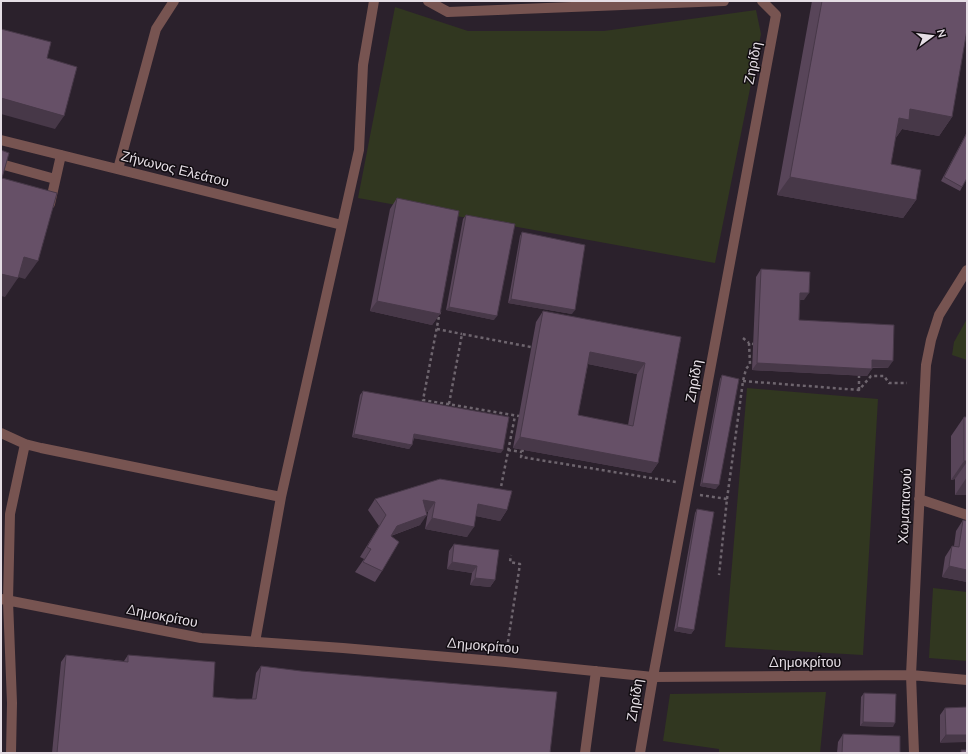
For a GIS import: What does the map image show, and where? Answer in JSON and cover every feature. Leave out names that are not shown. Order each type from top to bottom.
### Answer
[{"type":"street","points":[[118,169],[156,29],[174,1]]},
{"type":"street","points":[[255,642],[281,497],[359,150],[363,65],[374,1]]},
{"type":"street","points":[[428,1],[448,12],[724,1]]},
{"type":"street","name":"Ζηρίδη","points":[[640,753],[652,677],[776,15],[762,1]]},
{"type":"street","name":"Ζήνωνος Ελεάτου","points":[[1,140],[342,225]]},
{"type":"street","points":[[47,215],[61,155]]},
{"type":"street","points":[[1,164],[55,179]]},
{"type":"street","name":"Χωματιανού","points":[[914,753],[911,676],[926,365],[931,340],[939,315],[967,270]]},
{"type":"street","points":[[1,433],[25,444],[41,448],[281,497]]},
{"type":"street","points":[[11,753],[12,703],[4,600],[10,514],[25,444]]},
{"type":"street","points":[[920,499],[967,515]]},
{"type":"street","name":"Δημοκρίτου","points":[[4,600],[201,638],[506,662],[652,677],[911,676],[967,680]]},
{"type":"street","points":[[585,753],[596,671]]},
{"type":"path","points":[[441,308],[423,400],[519,416]]},
{"type":"path","points":[[437,329],[531,346]]},
{"type":"path","points":[[449,404],[462,334]]},
{"type":"path","points":[[743,338],[749,343],[753,344]]},
{"type":"path","points":[[719,575],[743,381],[746,369],[750,364],[749,343]]},
{"type":"path","points":[[859,376],[859,390]]},
{"type":"path","points":[[859,390],[871,376],[884,376],[889,383],[907,383]]},
{"type":"path","points":[[743,381],[859,390]]},
{"type":"path","points":[[500,493],[515,416]]},
{"type":"path","points":[[508,450],[522,451],[522,457],[677,483]]},
{"type":"path","points":[[700,495],[728,499]]},
{"type":"path","points":[[506,662],[520,564],[510,562],[511,555]]},
{"type":"green space","points":[[395,7],[468,31],[604,31],[756,10],[761,34],[715,263],[358,198]]},
{"type":"green space","points":[[967,319],[967,360],[952,355],[954,342]]},
{"type":"green space","points":[[747,388],[878,399],[863,655],[725,647]]},
{"type":"green space","points":[[933,588],[967,592],[967,661],[929,658]]},
{"type":"green space","points":[[826,692],[820,753],[719,753],[719,749],[663,741],[670,694]]},
{"type":"building","points":[[822,1],[967,1],[967,30],[952,117],[910,109],[909,120],[899,118],[891,164],[921,170],[916,200],[790,177]]},
{"type":"building","points":[[1,29],[51,42],[47,58],[77,67],[64,116],[1,98]]},
{"type":"building","points":[[967,133],[967,178],[962,187],[944,177]]},
{"type":"building","points":[[1,150],[9,153],[2,178],[57,193],[38,261],[24,257],[18,278],[1,274]]},
{"type":"building","points":[[397,198],[459,211],[440,314],[377,301]]},
{"type":"building","points":[[466,215],[515,224],[497,316],[449,307]]},
{"type":"building","points":[[522,232],[585,245],[575,310],[511,299]]},
{"type":"building","points":[[761,269],[810,272],[809,293],[800,293],[799,320],[894,325],[893,361],[872,360],[872,369],[757,363]]},
{"type":"building","points":[[543,311],[681,337],[658,463],[520,437]],"holes":[[[590,352],[645,363],[633,426],[578,415]]]},
{"type":"building","points":[[722,375],[739,379],[719,485],[702,483]]},
{"type":"building","points":[[363,391],[509,417],[503,450],[414,434],[412,445],[354,434]]},
{"type":"building","points":[[964,417],[967,417],[967,461],[964,461]]},
{"type":"building","points":[[440,479],[512,491],[507,510],[478,504],[474,527],[432,518],[435,502],[423,500],[427,515],[397,526],[391,536],[399,542],[382,571],[363,562],[371,549],[367,547],[386,515],[375,499]]},
{"type":"building","points":[[697,509],[714,512],[694,630],[677,627]]},
{"type":"building","points":[[963,520],[967,521],[967,570],[949,566],[952,546],[959,547]]},
{"type":"building","points":[[454,544],[499,550],[495,580],[475,578],[477,566],[452,562]]},
{"type":"building","points":[[66,655],[128,662],[128,655],[215,662],[213,697],[237,699],[256,699],[261,666],[301,671],[557,692],[550,753],[57,753]]},
{"type":"building","points":[[864,693],[896,694],[895,723],[863,722]]},
{"type":"building","points":[[967,707],[967,735],[946,735],[945,708]]},
{"type":"building","points":[[843,734],[900,736],[900,753],[842,753]]},
{"type":"building","points":[[961,750],[967,750],[967,753],[961,753]]}]
